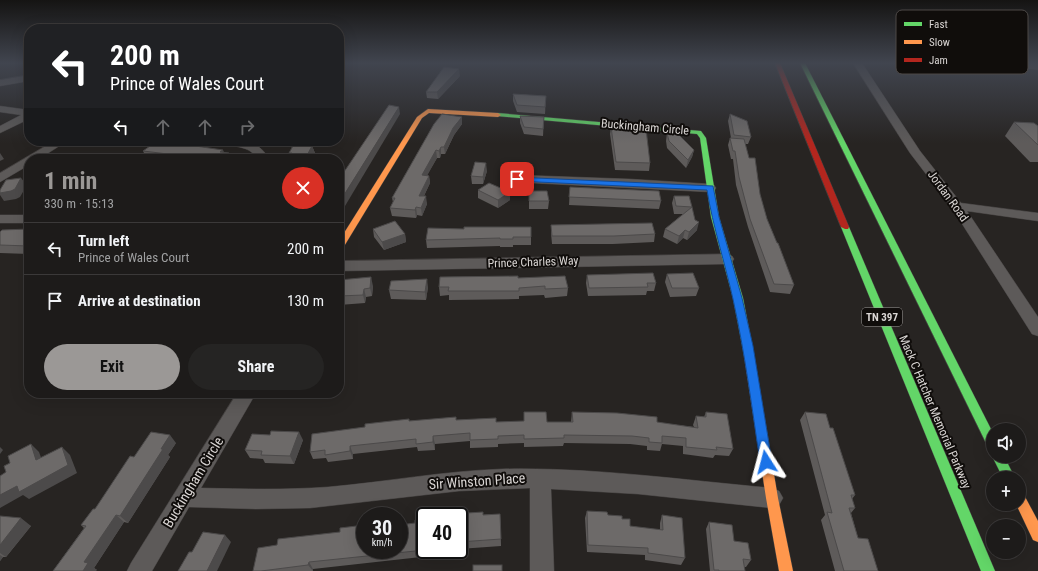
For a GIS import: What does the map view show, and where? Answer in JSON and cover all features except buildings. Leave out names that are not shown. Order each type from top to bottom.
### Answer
[{"type":"main road","name":"Mack C Hatcher Memorial Parkway","points":[[788,90],[988,571]]},
{"type":"main road","points":[[815,90],[986,431]]},
{"type":"main road","name":"Buckingham Circle","points":[[344,240],[420,117],[428,111],[653,127],[699,132],[703,138],[715,217],[738,298],[748,346],[772,498],[786,571]]},
{"type":"main road","points":[[1026,511],[1038,535]]},
{"type":"street","name":"Jordan Road","points":[[874,90],[916,153],[957,206],[1038,330]]},
{"type":"street","points":[[0,109],[24,113]]},
{"type":"street","points":[[0,130],[24,117]]},
{"type":"street","points":[[40,154],[54,146]]},
{"type":"street","points":[[250,146],[259,151],[260,154]]},
{"type":"street","points":[[0,178],[24,164]]},
{"type":"street","points":[[517,179],[710,188]]},
{"type":"street","points":[[957,206],[1038,217]]},
{"type":"street","points":[[0,219],[24,219]]},
{"type":"street","name":"Prince Charles Way","points":[[344,266],[401,266],[614,260],[727,260]]},
{"type":"street","name":"Buckingham Circle","points":[[139,571],[244,398]]},
{"type":"street","points":[[540,478],[542,571]]},
{"type":"street","name":"Sir Winston Place","points":[[183,498],[265,500],[329,497],[429,484],[540,478],[621,482],[772,498]]},
{"type":"traffic: fast","points":[[815,90],[986,431]]},
{"type":"traffic: fast","points":[[498,115],[699,132],[703,138],[715,217],[738,298],[749,355]]},
{"type":"traffic: fast","points":[[845,227],[988,571]]},
{"type":"traffic: fast","points":[[1002,463],[1006,471]]},
{"type":"traffic: slow","points":[[344,240],[420,117],[428,111],[498,115]]},
{"type":"traffic: slow","points":[[749,355],[772,498],[786,571]]},
{"type":"traffic: slow","points":[[1026,511],[1038,535]]},
{"type":"traffic: jam","points":[[788,90],[845,227]]},
{"type":"route","points":[[517,179],[629,183],[710,188],[715,217],[738,298],[748,346],[766,462]]}]
